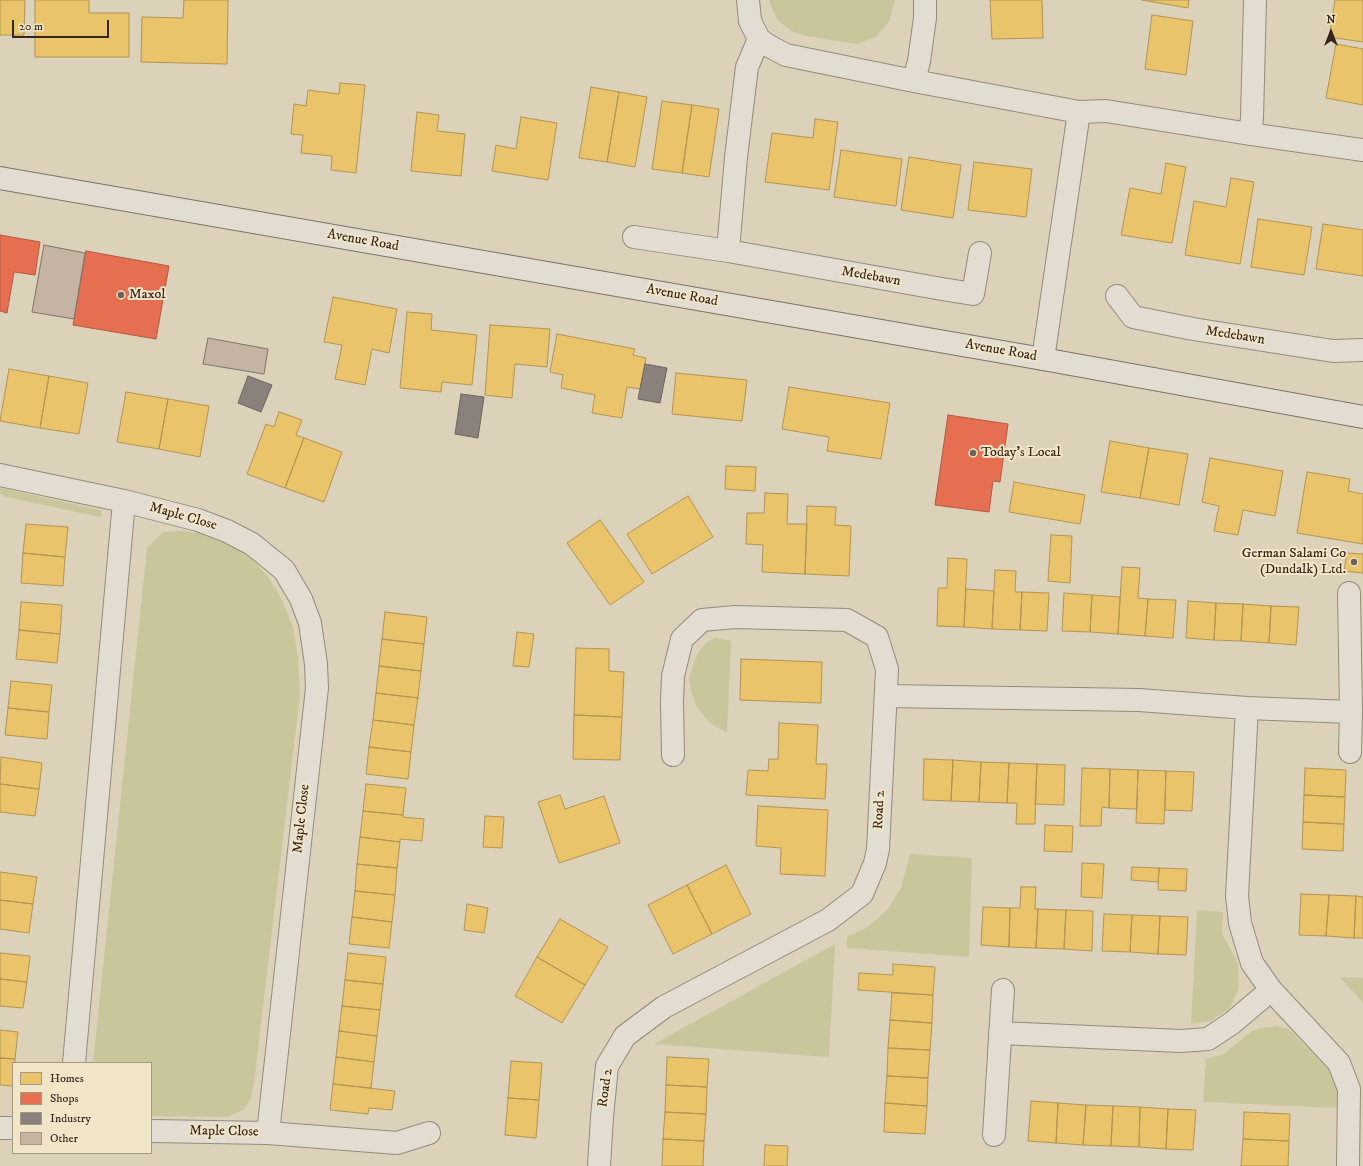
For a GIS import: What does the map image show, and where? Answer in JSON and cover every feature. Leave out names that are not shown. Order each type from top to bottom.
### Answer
[{"type":"street","points":[[748,0],[750,21],[759,39],[786,55],[1079,112],[1106,111],[1363,150]]},
{"type":"street","points":[[914,81],[919,60],[925,18],[925,0]]},
{"type":"street","points":[[1250,134],[1252,118],[1256,0]]},
{"type":"street","points":[[728,251],[736,157],[747,67],[759,39]]},
{"type":"street","points":[[1043,359],[1079,112]]},
{"type":"street","name":"Avenue Road","points":[[0,178],[1043,359],[1363,417]]},
{"type":"street","name":"Medebawn","points":[[634,237],[728,251],[973,294],[980,253]]},
{"type":"street","name":"Medebawn","points":[[1117,296],[1133,317],[1193,329],[1326,350],[1363,350]]},
{"type":"street","name":"Maple Close","points":[[0,475],[124,501],[198,520],[227,531],[252,544],[284,570],[301,599],[310,623],[316,664],[317,688],[268,1133],[152,1131]]},
{"type":"street","points":[[74,1062],[124,501]]},
{"type":"street","points":[[1349,593],[1351,712],[1350,752]]},
{"type":"street","name":"Road 2","points":[[599,1166],[607,1066],[625,1036],[664,1007],[828,920],[862,894],[875,863],[878,849],[887,668],[877,637],[847,620],[735,617],[702,620],[682,639],[673,676],[673,754]]},
{"type":"street","points":[[886,696],[1139,700],[1247,708],[1351,712]]},
{"type":"street","points":[[1247,708],[1237,896],[1240,923],[1252,963],[1271,990],[1339,1063],[1349,1089],[1353,1154]]},
{"type":"street","points":[[994,1135],[1003,990]]},
{"type":"street","points":[[1000,1033],[1181,1041],[1208,1038],[1232,1023],[1271,990]]},
{"type":"street","points":[[0,1128],[12,1128]]},
{"type":"street","points":[[268,1133],[397,1143],[429,1133]]},
{"type":"shaded area","points":[[770,0],[895,0],[889,22],[876,37],[857,44],[806,36],[791,31],[777,19],[770,4]]},
{"type":"shaded area","points":[[0,488],[100,510],[101,517],[6,497],[0,493]]},
{"type":"shaded area","points":[[180,531],[199,533],[243,551],[266,574],[281,598],[293,627],[298,658],[300,695],[254,1083],[250,1101],[243,1110],[227,1117],[152,1116],[152,1062],[93,1062],[147,548],[163,532]]},
{"type":"shaded area","points":[[715,638],[731,641],[727,733],[710,723],[697,708],[691,691],[689,678],[698,653],[706,643]]},
{"type":"shaded area","points":[[910,854],[972,858],[969,957],[847,948],[847,937],[868,927],[888,909],[901,888]]},
{"type":"shaded area","points":[[1197,910],[1223,912],[1222,933],[1238,964],[1239,988],[1230,1008],[1211,1021],[1191,1024]]},
{"type":"shaded area","points":[[835,944],[829,1057],[654,1044]]},
{"type":"shaded area","points":[[1340,977],[1363,978],[1363,1003]]},
{"type":"shaded area","points":[[1276,1026],[1289,1029],[1329,1070],[1340,1090],[1340,1108],[1203,1102],[1206,1059],[1224,1054],[1252,1031]]},
{"type":"building: Homes","points":[[0,0],[25,0],[24,35],[0,35]]},
{"type":"building: Homes","points":[[35,0],[89,0],[89,13],[129,13],[129,57],[35,57]]},
{"type":"building: Homes","points":[[184,0],[228,0],[227,64],[141,62],[142,17],[183,18]]},
{"type":"building: Homes","points":[[990,0],[1042,0],[1043,38],[992,39]]},
{"type":"building: Homes","points":[[1142,0],[1189,0],[1188,8]]},
{"type":"building: Homes","points":[[1335,0],[1363,0],[1363,42],[1329,37]]},
{"type":"building: Homes","points":[[1152,15],[1193,21],[1186,75],[1145,69]]},
{"type":"building: Homes","points":[[1336,44],[1363,49],[1363,105],[1326,98]]},
{"type":"building: Homes","points":[[340,83],[365,85],[356,173],[331,170],[332,156],[301,153],[303,135],[291,134],[294,104],[306,106],[308,90],[339,94]]},
{"type":"building: Homes","points":[[591,87],[619,92],[607,162],[579,158]]},
{"type":"building: Homes","points":[[619,92],[647,97],[635,167],[607,162]]},
{"type":"building: Homes","points":[[662,101],[692,105],[682,173],[652,169]]},
{"type":"building: Homes","points":[[692,105],[719,109],[709,177],[682,173]]},
{"type":"building: Homes","points":[[417,112],[439,115],[437,131],[465,134],[461,176],[411,171]]},
{"type":"building: Homes","points":[[521,117],[557,123],[548,180],[492,171],[496,145],[516,149]]},
{"type":"building: Homes","points":[[815,119],[838,122],[829,190],[765,182],[772,133],[813,138]]},
{"type":"building: Homes","points":[[841,150],[902,159],[896,206],[834,197]]},
{"type":"building: Homes","points":[[909,157],[961,165],[953,218],[901,210]]},
{"type":"building: Homes","points":[[974,162],[1032,169],[1026,217],[968,210]]},
{"type":"building: Homes","points":[[1166,163],[1186,167],[1172,243],[1121,235],[1130,188],[1161,194]]},
{"type":"building: Homes","points":[[1231,178],[1254,182],[1240,264],[1185,255],[1194,201],[1226,207]]},
{"type":"building: Homes","points":[[1258,219],[1312,227],[1304,275],[1251,267]]},
{"type":"building: Homes","points":[[1323,224],[1363,230],[1363,276],[1316,269]]},
{"type":"building: Homes","points":[[333,297],[397,309],[389,353],[372,349],[365,385],[335,379],[342,345],[324,342]]},
{"type":"building: Homes","points":[[407,312],[432,314],[431,330],[477,335],[472,385],[442,382],[441,392],[400,388]]},
{"type":"building: Homes","points":[[490,325],[550,329],[547,367],[515,364],[512,398],[485,395]]},
{"type":"building: Homes","points":[[557,334],[635,349],[633,355],[646,358],[640,389],[627,387],[622,418],[592,413],[595,395],[561,388],[563,375],[550,372]]},
{"type":"building: Homes","points":[[9,369],[49,376],[40,428],[0,421]]},
{"type":"building: Homes","points":[[676,373],[747,380],[742,421],[672,414]]},
{"type":"building: Homes","points":[[49,376],[88,383],[79,434],[40,428]]},
{"type":"building: Homes","points":[[789,387],[890,403],[881,459],[827,451],[829,437],[782,429]]},
{"type":"building: Homes","points":[[126,392],[168,399],[159,449],[117,442]]},
{"type":"building: Homes","points":[[168,399],[209,406],[200,457],[159,449]]},
{"type":"building: Homes","points":[[279,412],[302,420],[296,435],[304,438],[285,488],[247,474],[266,424],[274,427]]},
{"type":"building: Homes","points":[[304,438],[342,452],[324,502],[285,488]]},
{"type":"building: Homes","points":[[1110,441],[1149,448],[1140,498],[1101,492]]},
{"type":"building: Homes","points":[[1149,448],[1188,454],[1179,505],[1140,498]]},
{"type":"building: Homes","points":[[1210,458],[1283,471],[1275,516],[1243,510],[1238,535],[1214,531],[1219,506],[1202,502]]},
{"type":"building: Homes","points":[[726,466],[756,467],[755,491],[725,489]]},
{"type":"building: Homes","points":[[1307,472],[1350,479],[1348,491],[1363,494],[1363,544],[1297,533]]},
{"type":"building: Homes","points":[[1014,482],[1085,495],[1080,524],[1009,512]]},
{"type":"building: Homes","points":[[765,493],[788,494],[787,524],[807,524],[805,574],[762,572],[763,545],[746,544],[747,513],[764,513]]},
{"type":"building: Homes","points":[[688,496],[713,537],[652,574],[627,534]]},
{"type":"building: Homes","points":[[807,506],[836,507],[835,525],[851,526],[849,576],[805,574]]},
{"type":"building: Homes","points":[[600,520],[644,582],[610,605],[567,543]]},
{"type":"building: Homes","points":[[26,524],[68,527],[65,557],[23,553]]},
{"type":"building: Homes","points":[[1051,535],[1072,536],[1070,583],[1048,581]]},
{"type":"building: Homes","points":[[23,553],[65,557],[63,586],[21,583]]},
{"type":"building: Homes","name":"German Salami Co (Dundalk) Ltd.","points":[[1347,553],[1363,554],[1363,573],[1344,571]]},
{"type":"building: Homes","points":[[948,558],[967,559],[964,627],[937,626],[938,588],[947,588]]},
{"type":"building: Homes","points":[[1122,567],[1140,568],[1138,598],[1148,599],[1145,636],[1118,634]]},
{"type":"building: Homes","points":[[995,570],[1016,571],[1015,592],[1022,592],[1020,630],[992,629]]},
{"type":"building: Homes","points":[[966,589],[994,591],[992,629],[964,627]]},
{"type":"building: Homes","points":[[1022,592],[1049,593],[1047,631],[1020,630]]},
{"type":"building: Homes","points":[[1064,593],[1092,595],[1090,632],[1062,631]]},
{"type":"building: Homes","points":[[1092,595],[1120,597],[1118,634],[1090,632]]},
{"type":"building: Homes","points":[[1148,599],[1176,600],[1173,638],[1145,636]]},
{"type":"building: Homes","points":[[1188,601],[1216,603],[1214,640],[1186,638]]},
{"type":"building: Homes","points":[[21,602],[62,605],[60,634],[19,630]]},
{"type":"building: Homes","points":[[1216,603],[1243,604],[1241,641],[1214,640]]},
{"type":"building: Homes","points":[[1243,604],[1271,606],[1269,643],[1241,641]]},
{"type":"building: Homes","points":[[1271,606],[1299,607],[1296,645],[1269,643]]},
{"type":"building: Homes","points":[[385,612],[427,617],[424,644],[382,639]]},
{"type":"building: Homes","points":[[19,630],[60,634],[57,663],[16,659]]},
{"type":"building: Homes","points":[[517,632],[534,634],[529,667],[513,666]]},
{"type":"building: Homes","points":[[382,639],[424,644],[421,671],[379,666]]},
{"type":"building: Homes","points":[[576,648],[609,649],[609,671],[624,672],[622,717],[574,715]]},
{"type":"building: Homes","points":[[741,659],[822,662],[821,703],[740,700]]},
{"type":"building: Homes","points":[[379,666],[421,671],[418,698],[376,693]]},
{"type":"building: Homes","points":[[11,681],[52,685],[49,712],[8,708]]},
{"type":"building: Homes","points":[[376,693],[418,698],[414,725],[373,720]]},
{"type":"building: Homes","points":[[8,708],[49,712],[47,739],[5,735]]},
{"type":"building: Homes","points":[[574,715],[622,717],[620,760],[573,759]]},
{"type":"building: Homes","points":[[373,720],[414,725],[411,752],[369,747]]},
{"type":"building: Homes","points":[[779,723],[818,725],[816,764],[827,764],[825,799],[746,795],[748,770],[768,771],[769,759],[778,759]]},
{"type":"building: Homes","points":[[369,747],[411,752],[408,779],[366,774]]},
{"type":"building: Homes","points":[[1,757],[42,763],[39,789],[0,784]]},
{"type":"building: Homes","points":[[924,759],[953,760],[951,801],[923,800]]},
{"type":"building: Homes","points":[[953,760],[981,762],[979,802],[951,801]]},
{"type":"building: Homes","points":[[981,762],[1009,763],[1007,803],[979,802]]},
{"type":"building: Homes","points":[[1009,763],[1037,764],[1035,824],[1016,824],[1017,803],[1007,803]]},
{"type":"building: Homes","points":[[1037,764],[1065,765],[1064,805],[1035,804]]},
{"type":"building: Homes","points":[[1082,768],[1110,769],[1109,808],[1102,807],[1101,826],[1080,826]]},
{"type":"building: Homes","points":[[1305,768],[1346,770],[1345,797],[1304,795]]},
{"type":"building: Homes","points":[[1110,769],[1138,770],[1137,809],[1109,808]]},
{"type":"building: Homes","points":[[1138,770],[1166,771],[1164,824],[1136,823]]},
{"type":"building: Homes","points":[[1166,771],[1194,772],[1192,811],[1165,810]]},
{"type":"building: Homes","points":[[0,784],[39,789],[35,816],[0,812]]},
{"type":"building: Homes","points":[[366,784],[406,788],[403,815],[363,811]]},
{"type":"building: Homes","points":[[560,795],[565,809],[604,796],[620,843],[559,863],[538,802]]},
{"type":"building: Homes","points":[[1304,795],[1345,797],[1344,824],[1303,822]]},
{"type":"building: Homes","points":[[758,806],[828,810],[825,876],[780,874],[781,848],[756,846]]},
{"type":"building: Homes","points":[[363,811],[403,815],[403,817],[424,819],[422,841],[400,839],[400,842],[360,837]]},
{"type":"building: Homes","points":[[485,816],[504,817],[502,848],[483,847]]},
{"type":"building: Homes","points":[[1303,822],[1344,824],[1343,851],[1302,849]]},
{"type":"building: Homes","points":[[1045,825],[1073,826],[1072,852],[1044,851]]},
{"type":"building: Homes","points":[[360,837],[400,842],[397,868],[357,864]]},
{"type":"building: Homes","points":[[1082,863],[1104,864],[1102,898],[1081,897]]},
{"type":"building: Homes","points":[[357,864],[397,868],[395,895],[355,891]]},
{"type":"building: Homes","points":[[726,865],[751,914],[712,934],[687,885]]},
{"type":"building: Homes","points":[[1132,867],[1159,868],[1158,882],[1131,880]]},
{"type":"building: Homes","points":[[1159,868],[1187,869],[1186,891],[1158,890]]},
{"type":"building: Homes","points":[[0,872],[37,877],[33,904],[0,900]]},
{"type":"building: Homes","points":[[687,885],[712,934],[673,954],[648,905]]},
{"type":"building: Homes","points":[[1021,887],[1036,887],[1035,909],[1038,909],[1036,948],[1009,947],[1010,908],[1020,908]]},
{"type":"building: Homes","points":[[355,891],[395,895],[392,922],[352,917]]},
{"type":"building: Homes","points":[[1301,894],[1329,895],[1326,936],[1299,935]]},
{"type":"building: Homes","points":[[1329,895],[1356,896],[1354,938],[1326,936]]},
{"type":"building: Homes","points":[[1356,896],[1363,897],[1363,938],[1354,938]]},
{"type":"building: Homes","points":[[0,900],[33,904],[29,933],[0,929]]},
{"type":"building: Homes","points":[[467,904],[488,908],[484,933],[464,930]]},
{"type":"building: Homes","points":[[983,907],[1010,908],[1009,947],[981,945]]},
{"type":"building: Homes","points":[[1038,909],[1066,910],[1064,949],[1036,948]]},
{"type":"building: Homes","points":[[1066,910],[1093,911],[1092,951],[1064,949]]},
{"type":"building: Homes","points":[[1104,914],[1132,915],[1130,952],[1102,951]]},
{"type":"building: Homes","points":[[1132,915],[1160,916],[1158,954],[1130,952]]},
{"type":"building: Homes","points":[[1160,916],[1188,917],[1186,955],[1158,954]]},
{"type":"building: Homes","points":[[352,917],[392,922],[389,948],[349,944]]},
{"type":"building: Homes","points":[[560,919],[608,947],[585,985],[537,957]]},
{"type":"building: Homes","points":[[0,953],[30,956],[27,982],[0,979]]},
{"type":"building: Homes","points":[[348,953],[386,957],[383,984],[345,980]]},
{"type":"building: Homes","points":[[537,957],[585,985],[562,1023],[515,996]]},
{"type":"building: Homes","points":[[893,964],[935,967],[933,995],[858,990],[859,973],[893,975]]},
{"type":"building: Homes","points":[[0,979],[27,982],[23,1008],[0,1006]]},
{"type":"building: Homes","points":[[345,980],[383,984],[380,1010],[342,1006]]},
{"type":"building: Homes","points":[[892,993],[933,995],[932,1023],[890,1020]]},
{"type":"building: Homes","points":[[342,1006],[380,1010],[377,1036],[339,1031]]},
{"type":"building: Homes","points":[[890,1020],[932,1023],[930,1050],[888,1048]]},
{"type":"building: Homes","points":[[0,1030],[18,1032],[15,1059],[0,1058]]},
{"type":"building: Homes","points":[[339,1031],[377,1036],[374,1062],[336,1057]]},
{"type":"building: Homes","points":[[888,1048],[930,1050],[928,1078],[887,1076]]},
{"type":"building: Homes","points":[[336,1057],[374,1062],[371,1088],[333,1084]]},
{"type":"building: Homes","points":[[667,1057],[709,1059],[707,1087],[666,1085]]},
{"type":"building: Homes","points":[[0,1058],[15,1059],[15,1062],[12,1062],[12,1086],[0,1085]]},
{"type":"building: Homes","points":[[511,1061],[542,1063],[539,1100],[508,1098]]},
{"type":"building: Homes","points":[[887,1076],[928,1078],[927,1106],[885,1103]]},
{"type":"building: Homes","points":[[333,1084],[395,1091],[392,1110],[369,1108],[368,1114],[330,1110]]},
{"type":"building: Homes","points":[[666,1085],[707,1087],[706,1114],[665,1112]]},
{"type":"building: Homes","points":[[508,1098],[539,1100],[536,1138],[505,1135]]},
{"type":"building: Homes","points":[[1031,1101],[1058,1103],[1056,1143],[1028,1141]]},
{"type":"building: Homes","points":[[885,1103],[927,1106],[925,1134],[884,1132]]},
{"type":"building: Homes","points":[[1058,1103],[1086,1105],[1083,1145],[1056,1143]]},
{"type":"building: Homes","points":[[1086,1105],[1113,1106],[1111,1146],[1083,1145]]},
{"type":"building: Homes","points":[[1113,1106],[1140,1107],[1139,1147],[1111,1146]]},
{"type":"building: Homes","points":[[1140,1107],[1168,1109],[1166,1149],[1139,1147]]},
{"type":"building: Homes","points":[[1168,1109],[1196,1110],[1193,1150],[1166,1149]]},
{"type":"building: Homes","points":[[665,1112],[706,1114],[704,1141],[663,1139]]},
{"type":"building: Homes","points":[[1244,1112],[1290,1114],[1289,1141],[1243,1139]]},
{"type":"building: Homes","points":[[663,1139],[704,1141],[703,1166],[662,1166]]},
{"type":"building: Homes","points":[[1243,1139],[1289,1141],[1288,1166],[1241,1166]]},
{"type":"building: Homes","points":[[765,1145],[788,1146],[787,1166],[764,1166]]},
{"type":"building: Shops","points":[[0,235],[40,242],[35,275],[14,272],[7,313],[0,311]]},
{"type":"building: Shops","name":"Maxol","points":[[86,251],[169,266],[156,339],[73,325]]},
{"type":"building: Shops","name":"Today's Local","points":[[948,415],[1008,424],[1000,482],[993,481],[989,512],[935,505]]},
{"type":"building: Industry","points":[[645,364],[667,368],[660,403],[638,399]]},
{"type":"building: Industry","points":[[248,376],[272,385],[261,412],[238,403]]},
{"type":"building: Industry","points":[[461,394],[484,397],[478,438],[455,434]]},
{"type":"building: Other","points":[[44,245],[85,253],[74,319],[32,312]]},
{"type":"building: Other","points":[[208,338],[268,349],[264,374],[203,364]]},
{"type":"place","name":"Maxol","points":[[121,295]]},
{"type":"place","name":"Today's Local","points":[[973,453]]},
{"type":"place","name":"German Salami Co (Dundalk) Ltd.","points":[[1354,562]]}]
